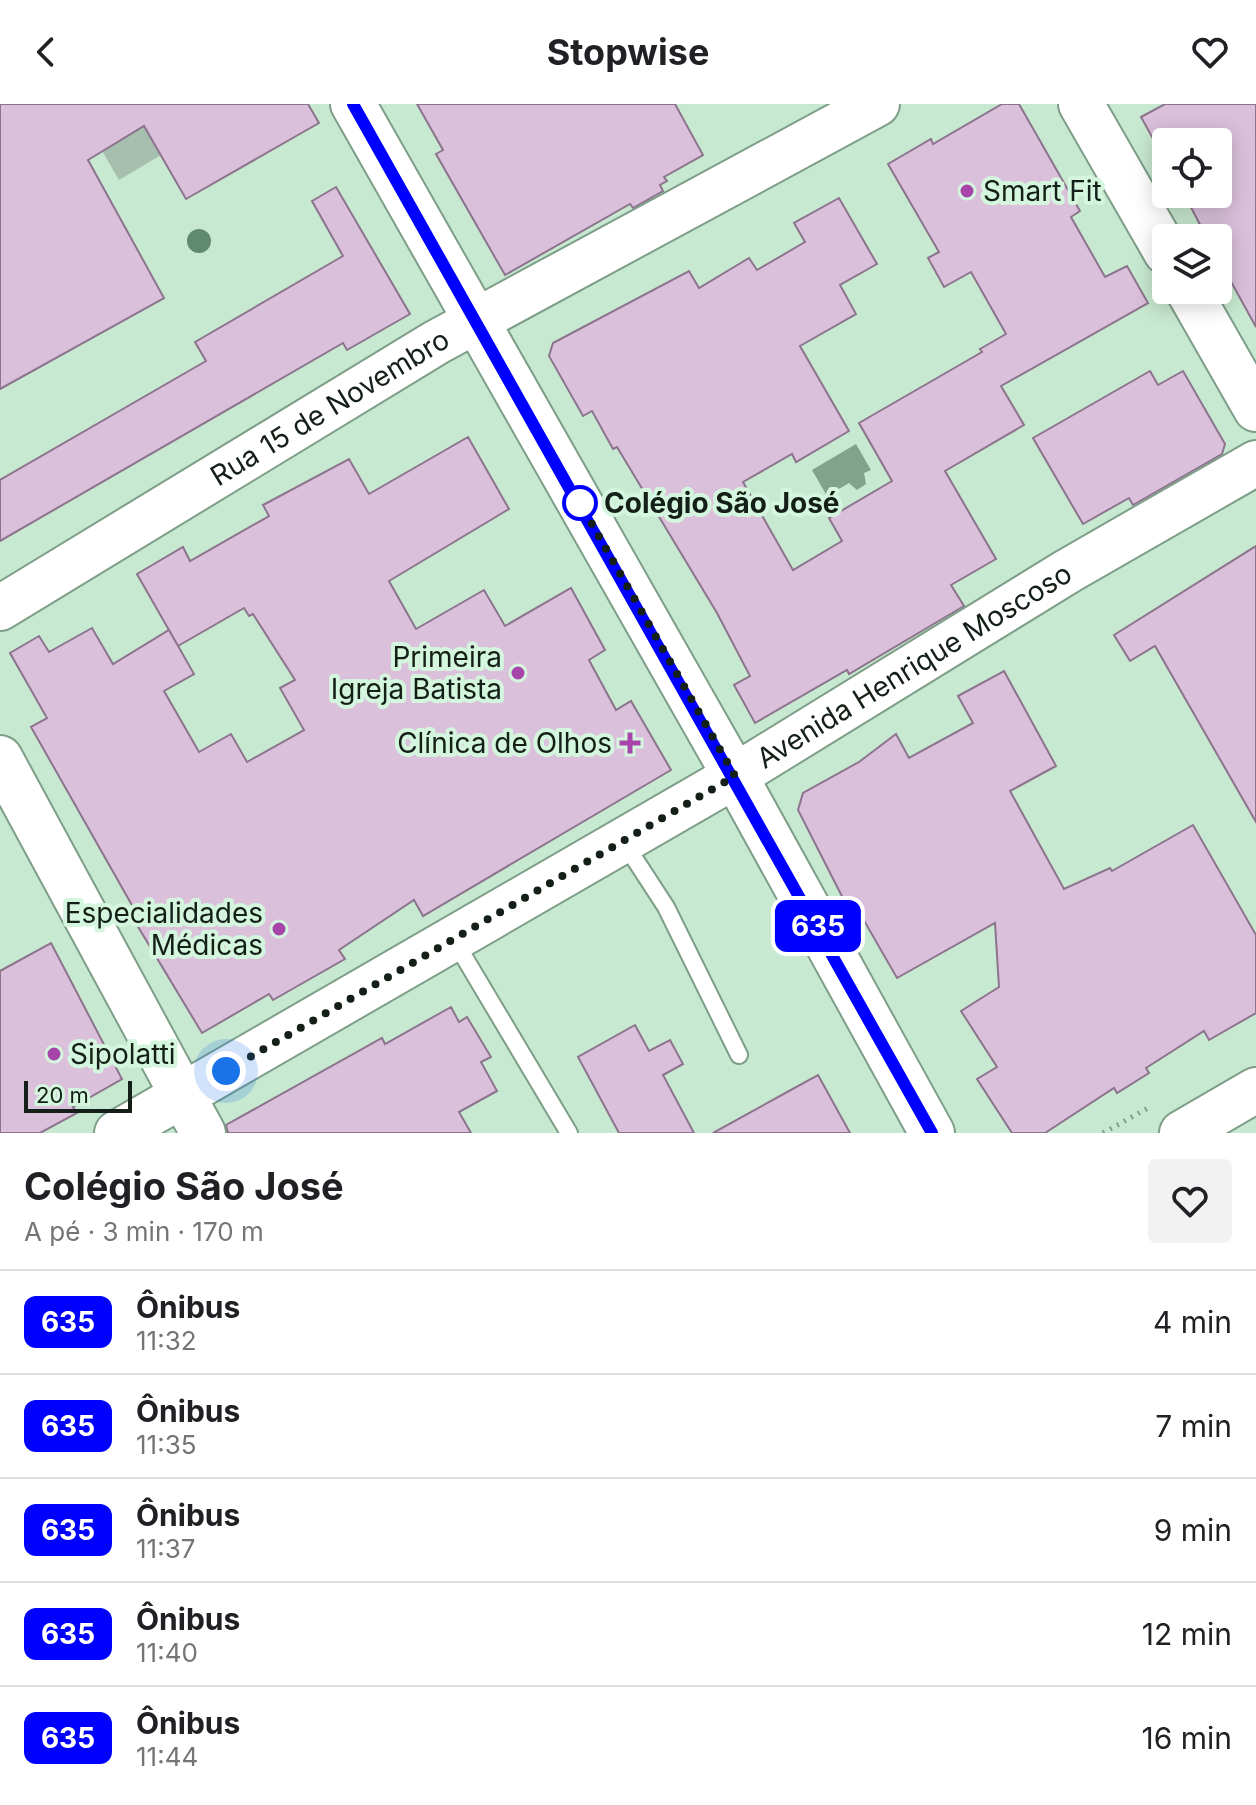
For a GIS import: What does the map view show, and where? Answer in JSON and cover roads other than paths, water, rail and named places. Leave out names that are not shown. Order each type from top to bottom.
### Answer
[{"type":"main road","points":[[353,104],[735,776],[932,1133]]},
{"type":"main road","name":"Rua 15 de Novembro","points":[[0,608],[476,321],[877,104]]},
{"type":"main road","points":[[1081,104],[1152,228]]},
{"type":"main road","points":[[1196,304],[1256,409]]},
{"type":"main road","name":"Avenida Henrique Moscoso","points":[[117,1133],[192,1115],[453,939],[735,776],[1068,571],[1256,463]]},
{"type":"main road","points":[[0,758],[192,1115]]},
{"type":"main road","points":[[1182,1133],[1256,1090]]},
{"type":"lane","points":[[622,840],[666,907],[739,1055]]},
{"type":"lane","points":[[453,939],[569,1133]]},
{"type":"place","name":"Smart Fit","points":[[967,191]]},
{"type":"place","name":"Colégio São José","points":[[580,503]]},
{"type":"place","name":"Primeira Igreja Batista","points":[[518,673]]},
{"type":"place","name":"Clínica de Olhos","points":[[630,743]]},
{"type":"place","name":"Especialidades Médicas","points":[[279,929]]},
{"type":"place","name":"Sipolatti","points":[[54,1054]]}]
